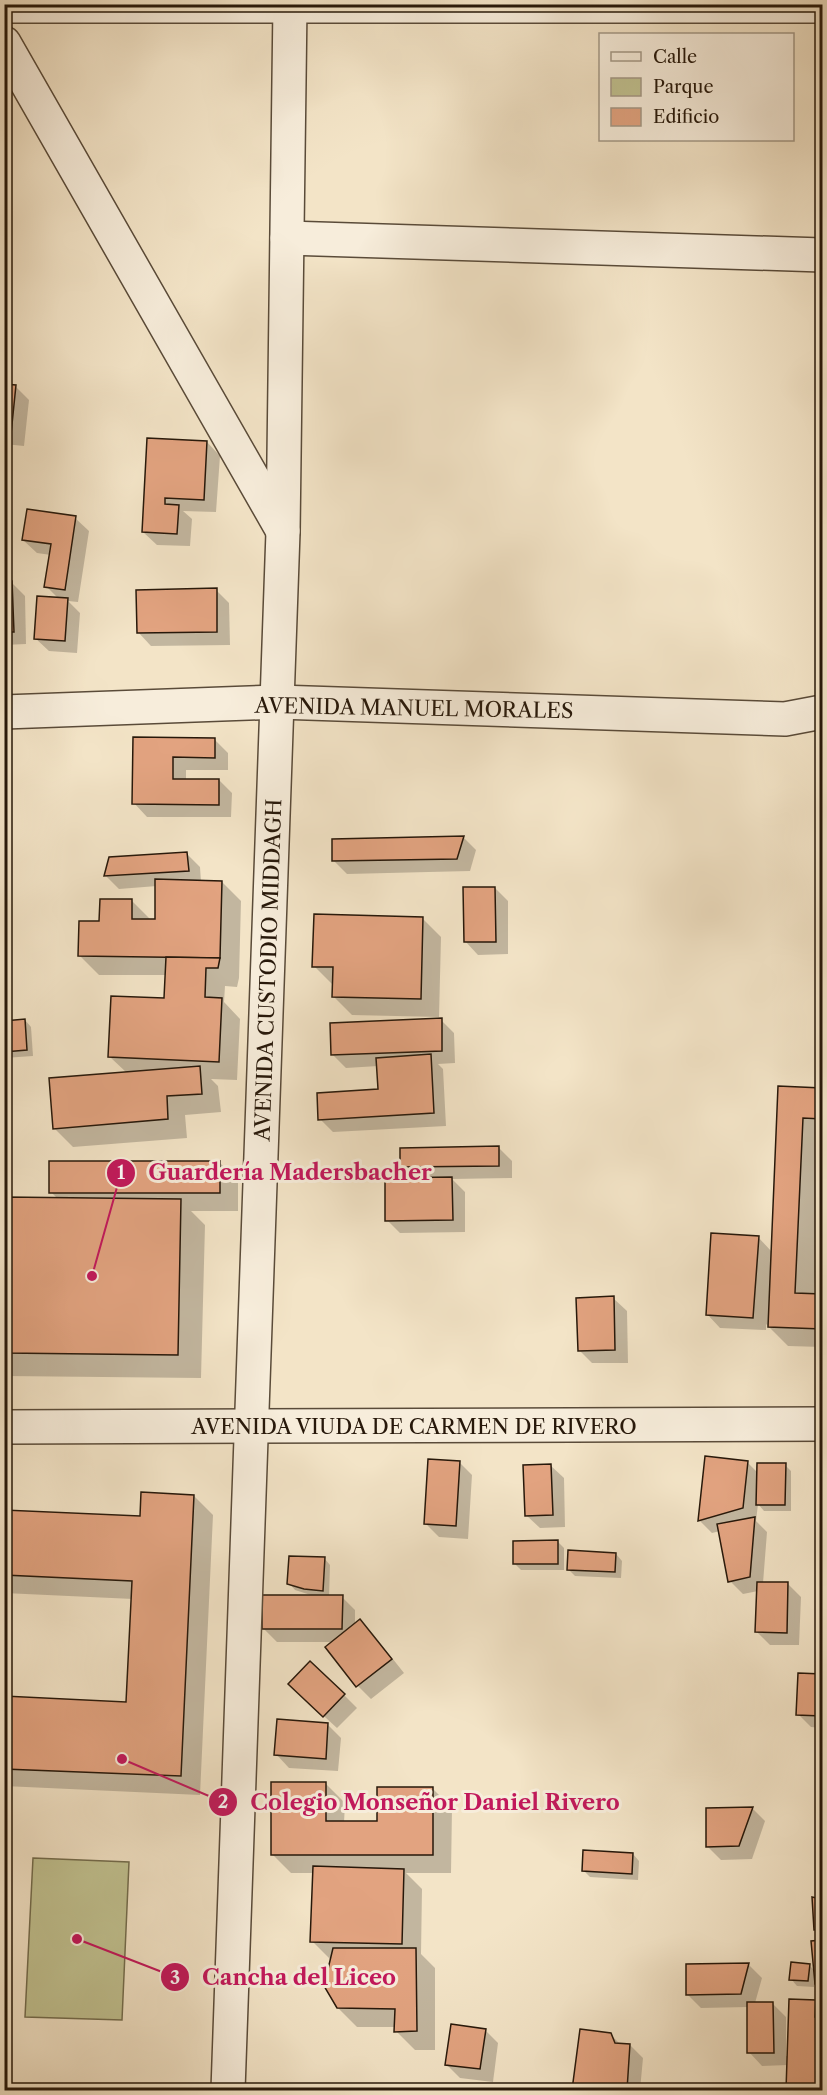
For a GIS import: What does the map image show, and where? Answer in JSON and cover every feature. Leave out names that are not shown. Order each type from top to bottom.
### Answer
[{"type":"street","points":[[4,6],[822,6]]},
{"type":"street","name":"AVENIDA CUSTODIO MIDDAGH","points":[[228,2091],[284,532],[290,6]]},
{"type":"street","points":[[4,43],[284,532]]},
{"type":"street","points":[[287,238],[822,255]]},
{"type":"street","name":"AVENIDA MANUEL MORALES","points":[[4,712],[278,702],[785,719],[822,712]]},
{"type":"street","name":"AVENIDA VIUDA DE CARMEN DE RIVERO","points":[[4,1427],[822,1424]]},
{"type":"green space","points":[[33,1858],[129,1862],[122,2020],[25,2017]]},
{"type":"building","points":[[4,384],[16,385],[11,434],[4,433]]},
{"type":"building","points":[[147,438],[207,441],[204,500],[165,498],[165,504],[179,505],[177,534],[142,532]]},
{"type":"building","points":[[27,509],[76,516],[65,590],[44,587],[51,544],[22,540]]},
{"type":"building","points":[[4,581],[12,581],[14,632],[4,632]]},
{"type":"building","points":[[217,588],[217,632],[137,633],[136,590]]},
{"type":"building","points":[[37,596],[68,598],[65,641],[34,639]]},
{"type":"building","points":[[133,737],[215,738],[215,758],[173,757],[173,779],[219,779],[219,805],[132,804]]},
{"type":"building","points":[[464,836],[457,859],[332,861],[332,839]]},
{"type":"building","points":[[187,852],[189,871],[104,876],[109,857]]},
{"type":"building","points":[[155,879],[222,881],[220,958],[78,956],[79,921],[99,921],[100,899],[132,899],[132,919],[155,919]]},
{"type":"building","points":[[463,887],[495,887],[496,942],[464,942]]},
{"type":"building","points":[[314,914],[423,917],[421,999],[332,997],[333,967],[312,967]]},
{"type":"building","points":[[166,957],[220,958],[218,968],[206,968],[205,997],[222,998],[219,1062],[108,1057],[111,996],[164,998]]},
{"type":"building","points":[[442,1018],[442,1051],[331,1055],[330,1023]]},
{"type":"building","points":[[25,1019],[27,1050],[4,1052],[4,1021]]},
{"type":"building","points":[[431,1054],[434,1113],[318,1120],[317,1093],[378,1089],[376,1058]]},
{"type":"building","points":[[200,1066],[202,1094],[167,1096],[168,1119],[53,1129],[49,1078]]},
{"type":"building","points":[[778,1086],[822,1088],[822,1119],[803,1118],[795,1293],[822,1294],[822,1329],[768,1327]]},
{"type":"building","points":[[499,1146],[499,1166],[400,1167],[400,1148]]},
{"type":"building","points":[[49,1161],[220,1161],[220,1193],[49,1193]]},
{"type":"building","points":[[452,1177],[453,1220],[385,1221],[385,1178]]},
{"type":"building","points":[[4,1197],[181,1199],[178,1355],[4,1353]]},
{"type":"building","points":[[711,1233],[759,1236],[753,1318],[706,1315]]},
{"type":"building","points":[[614,1296],[615,1350],[578,1351],[576,1298]]},
{"type":"building","points":[[705,1456],[748,1461],[743,1508],[698,1521]]},
{"type":"building","points":[[428,1459],[460,1461],[456,1526],[424,1524]]},
{"type":"building","points":[[757,1463],[786,1463],[785,1505],[756,1505]]},
{"type":"building","points":[[551,1464],[553,1515],[525,1516],[523,1465]]},
{"type":"building","points":[[141,1492],[194,1495],[181,1776],[4,1769],[4,1696],[126,1702],[132,1581],[4,1575],[4,1510],[140,1516]]},
{"type":"building","points":[[755,1517],[750,1577],[728,1582],[717,1524]]},
{"type":"building","points":[[558,1540],[558,1564],[513,1564],[513,1541]]},
{"type":"building","points":[[568,1550],[616,1553],[615,1572],[567,1570]]},
{"type":"building","points":[[289,1556],[325,1557],[323,1591],[287,1584]]},
{"type":"building","points":[[757,1582],[788,1582],[787,1633],[755,1632]]},
{"type":"building","points":[[262,1595],[343,1595],[342,1629],[262,1629]]},
{"type":"building","points":[[360,1619],[392,1659],[356,1687],[325,1647]]},
{"type":"building","points":[[310,1661],[345,1694],[323,1717],[288,1684]]},
{"type":"building","points":[[798,1673],[822,1674],[822,1716],[796,1715]]},
{"type":"building","points":[[277,1719],[328,1723],[326,1759],[274,1755]]},
{"type":"building","points":[[271,1782],[326,1782],[326,1821],[377,1821],[377,1787],[433,1787],[433,1855],[271,1855]]},
{"type":"building","points":[[753,1807],[739,1846],[706,1847],[706,1808]]},
{"type":"building","points":[[583,1850],[633,1853],[632,1874],[582,1871]]},
{"type":"building","points":[[313,1866],[404,1869],[402,1944],[310,1942]]},
{"type":"building","points":[[812,1897],[822,1899],[822,1929],[814,1930]]},
{"type":"building","points":[[822,1940],[822,1983],[815,1984],[811,1941]]},
{"type":"building","points":[[333,1948],[416,1948],[417,2031],[394,2032],[395,2009],[337,2008],[324,1986]]},
{"type":"building","points":[[791,1962],[810,1964],[808,1981],[789,1980]]},
{"type":"building","points":[[749,1963],[741,1994],[686,1995],[686,1964]]},
{"type":"building","points":[[789,1999],[816,2000],[815,2017],[822,2017],[822,2090],[786,2090]]},
{"type":"building","points":[[747,2002],[773,2002],[774,2053],[747,2053]]},
{"type":"building","points":[[451,2024],[486,2029],[480,2069],[445,2065]]},
{"type":"building","points":[[580,2029],[611,2033],[615,2043],[630,2044],[627,2090],[572,2090]]},
{"type":"place","name":"Guardería Madersbacher","points":[[92,1276]]},
{"type":"place","name":"Colegio Monseñor Daniel Rivero","points":[[122,1759]]},
{"type":"place","name":"Cancha del Liceo","points":[[77,1939]]}]
